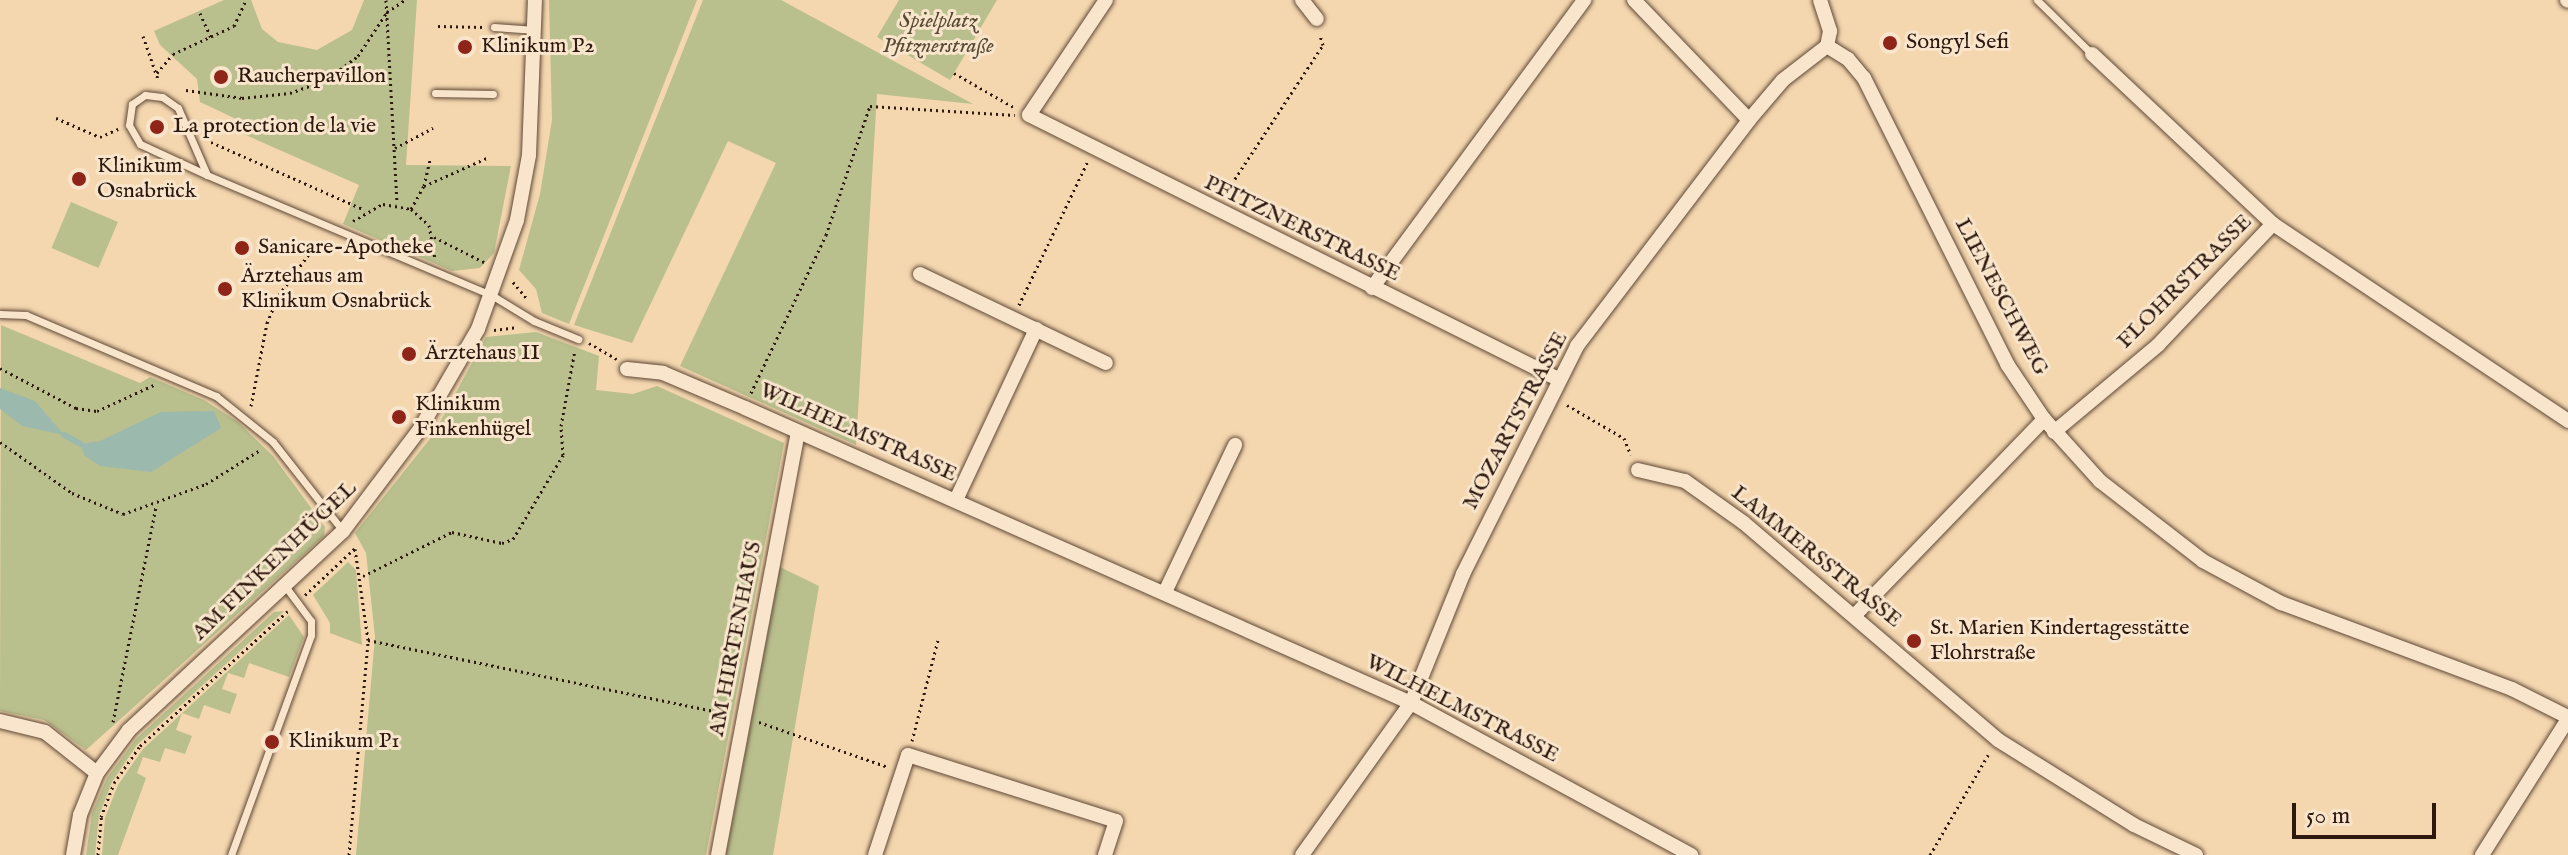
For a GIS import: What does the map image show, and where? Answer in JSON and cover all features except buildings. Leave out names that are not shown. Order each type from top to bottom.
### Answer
[{"type":"street","name":"AM FINKENHÜGEL","points":[[73,855],[80,815],[97,773],[129,730],[343,531],[420,429],[478,329],[502,271],[529,155],[537,30],[535,0]]},
{"type":"street","points":[[1029,115],[1106,0]]},
{"type":"street","points":[[1302,0],[1317,19]]},
{"type":"street","points":[[1372,288],[1584,0]]},
{"type":"street","points":[[1634,0],[1749,120]]},
{"type":"street","points":[[1820,0],[1830,31],[1827,46]]},
{"type":"street","name":"MOZARTSTRASSE","points":[[1302,855],[1411,703],[1463,574],[1558,379],[1749,120],[1783,80],[1827,46]]},
{"type":"street","name":"LIENESCHWEG","points":[[1827,46],[1848,59],[1864,78],[2007,364],[2054,432],[2100,481],[2203,561],[2281,603],[2512,689],[2568,718]]},
{"type":"street","points":[[2092,54],[2273,224],[2568,421]]},
{"type":"street","name":"PFITZNERSTRASSE","points":[[1029,115],[1213,211],[1558,379]]},
{"type":"street","name":"FLOHRSTRASSE","points":[[2054,432],[2158,345],[2273,224]]},
{"type":"street","points":[[920,274],[1106,363]]},
{"type":"street","points":[[956,500],[1036,329]]},
{"type":"street","name":"WILHELMSTRASSE","points":[[627,369],[663,373],[1411,703],[1691,855]]},
{"type":"street","points":[[1856,614],[2044,419]]},
{"type":"street","name":"AM HIRTENHAUS","points":[[718,855],[798,432]]},
{"type":"street","points":[[1165,592],[1235,445]]},
{"type":"street","name":"LAMMERSSTRASSE","points":[[1638,470],[1685,481],[1856,614],[1998,740],[2134,825],[2196,855]]},
{"type":"street","points":[[2482,855],[2568,718]]},
{"type":"street","points":[[0,721],[45,732],[97,773]]},
{"type":"street","points":[[875,855],[908,755],[1116,821],[1105,855]]},
{"type":"lane","points":[[2037,0],[2092,54]]},
{"type":"lane","points":[[494,27],[537,30]]},
{"type":"lane","points":[[435,93],[493,94]]},
{"type":"lane","points":[[207,175],[178,108],[162,97],[145,95],[132,104],[129,125],[140,144],[207,175],[493,296],[534,321],[578,339]]},
{"type":"lane","points":[[0,314],[26,315],[216,396],[273,442],[343,531]]},
{"type":"lane","points":[[231,855],[311,635],[311,621],[285,586]]},
{"type":"path","points":[[143,36],[158,76],[173,54],[234,26],[246,0]]},
{"type":"path","points":[[386,0],[397,204]]},
{"type":"path","points":[[186,90],[242,98],[290,93],[326,80],[358,56],[387,12],[405,0]]},
{"type":"path","points":[[200,13],[211,38]]},
{"type":"path","points":[[1213,211],[1323,45],[1317,19]]},
{"type":"path","points":[[438,26],[494,27]]},
{"type":"path","points":[[954,73],[1029,115]]},
{"type":"path","points":[[745,408],[826,235],[870,106],[1029,115]]},
{"type":"path","points":[[56,118],[100,137],[129,125]]},
{"type":"path","points":[[395,148],[433,128]]},
{"type":"path","points":[[211,142],[365,210],[397,204],[411,209],[434,237],[502,271],[526,293],[534,321],[505,331],[478,329]]},
{"type":"path","points":[[1012,318],[1093,150]]},
{"type":"path","points":[[424,186],[487,158]]},
{"type":"path","points":[[411,209],[424,186],[430,160]]},
{"type":"path","points":[[248,419],[267,323],[279,295],[320,239],[346,232],[365,210]]},
{"type":"path","points":[[434,237],[436,247]]},
{"type":"path","points":[[363,576],[452,532],[502,543],[513,539],[563,455],[561,426],[578,339],[611,353],[627,369]]},
{"type":"path","points":[[0,368],[76,408],[97,411],[134,399],[169,376]]},
{"type":"path","points":[[1550,395],[1624,438],[1638,470]]},
{"type":"path","points":[[0,442],[99,507],[123,514],[156,506],[206,484],[273,442]]},
{"type":"path","points":[[112,728],[156,506]]},
{"type":"path","points":[[343,531],[355,548],[363,576],[368,640],[349,855]]},
{"type":"path","points":[[98,855],[101,817],[114,783],[140,746],[355,548]]},
{"type":"path","points":[[368,640],[744,717],[902,772]]},
{"type":"path","points":[[908,755],[938,640]]},
{"type":"path","points":[[1930,855],[1998,740]]},
{"type":"green space","points":[[224,0],[251,0],[262,29],[278,42],[317,50],[352,30],[364,0],[417,0],[406,165],[511,166],[494,253],[480,268],[452,271],[343,224],[359,185],[232,129],[236,119],[200,102],[197,79],[160,45],[154,31]]},
{"type":"green space","points":[[549,0],[697,0],[569,324],[542,313],[536,289],[519,270],[540,194],[552,120]]},
{"type":"green space","points":[[703,0],[781,0],[973,104],[877,94],[856,445],[680,366],[776,163],[728,141],[632,343],[574,325]]},
{"type":"green space","name":"Spielplatz Pfitznerstraße","points":[[899,0],[997,0],[950,80],[877,37]]},
{"type":"green space","points":[[71,202],[118,222],[98,268],[51,248]]},
{"type":"green space","points":[[1,325],[140,383],[150,377],[204,400],[238,422],[273,456],[325,527],[324,536],[86,750],[44,720],[0,711]]},
{"type":"green space","points":[[536,332],[599,356],[596,390],[633,394],[657,386],[784,443],[706,855],[356,855],[375,637],[366,553],[355,533],[433,435],[486,337]]},
{"type":"green space","points":[[348,562],[356,570],[362,645],[330,633],[330,623],[313,595]]},
{"type":"green space","points":[[780,567],[819,586],[773,855],[726,855]]},
{"type":"green space","points":[[284,611],[137,745],[112,782],[99,816],[95,855],[86,855],[92,813],[107,778],[136,739],[274,612]]},
{"type":"green space","points":[[289,615],[304,637],[289,677],[249,663],[244,678],[228,673],[222,689],[237,694],[230,714],[204,705],[199,719],[182,713]]},
{"type":"green space","points":[[182,713],[176,730],[192,736],[185,754],[165,748],[160,762],[143,757],[137,773],[146,778],[118,855],[102,855],[105,818],[118,785],[143,749]]},
{"type":"shaded area","points":[[0,388],[35,401],[64,435],[22,426],[0,409]]},
{"type":"shaded area","points":[[214,411],[221,428],[151,472],[100,466],[84,455],[81,444],[100,441],[161,412]]},
{"type":"waterway","points":[[64,435],[81,444]]},
{"type":"place","name":"Songyl Sefi","points":[[1890,43]]},
{"type":"place","name":"Klinikum P2","points":[[465,47]]},
{"type":"place","name":"Raucherpavillon","points":[[221,77]]},
{"type":"place","name":"La protection de la vie","points":[[157,127]]},
{"type":"place","name":"Klinikum Osnabrück","points":[[79,179]]},
{"type":"place","name":"Sanicare-Apotheke","points":[[242,248]]},
{"type":"place","name":"Ärztehaus am Klinikum Osnabrück","points":[[225,289]]},
{"type":"place","name":"Ärztehaus II","points":[[409,354]]},
{"type":"place","name":"Klinikum Finkenhügel","points":[[399,417]]},
{"type":"place","name":"St. Marien Kindertagesstätte Flohrstraße","points":[[1914,641]]},
{"type":"place","name":"Klinikum P1","points":[[272,742]]}]
